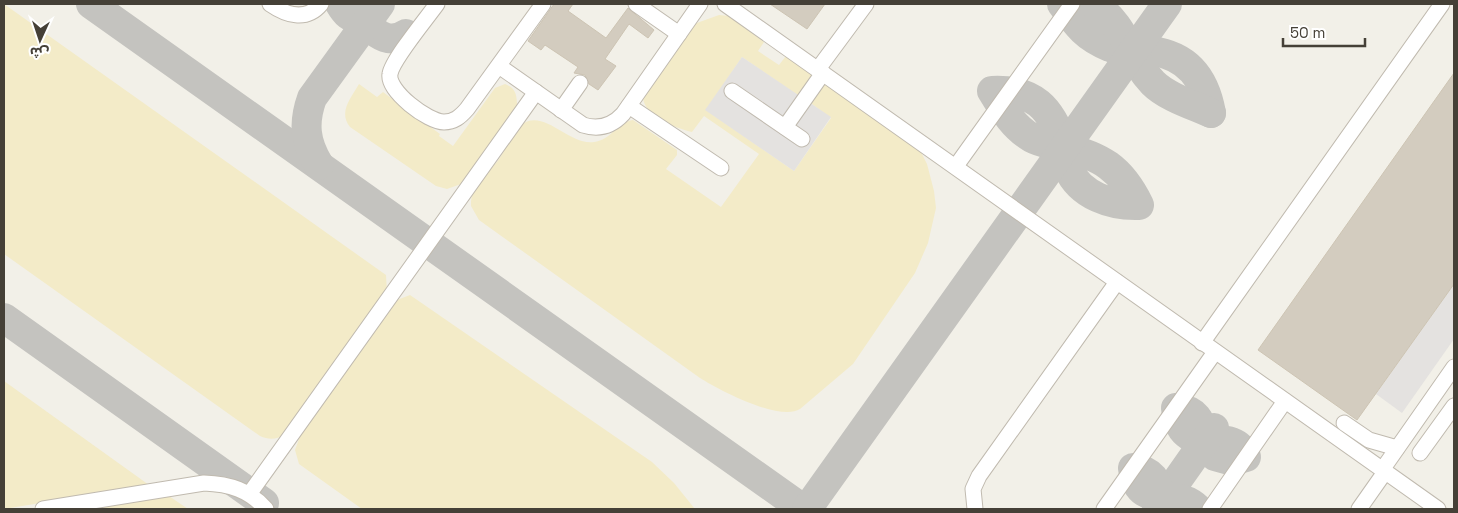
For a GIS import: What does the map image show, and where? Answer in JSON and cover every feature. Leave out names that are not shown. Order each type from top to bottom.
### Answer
[{"type":"lane","points":[[270,4],[280,12],[296,16],[312,12],[321,4]]},
{"type":"lane","points":[[437,4],[391,69],[390,83],[398,94],[436,121],[454,120],[466,110],[543,4]]},
{"type":"lane","points":[[636,4],[680,34]]},
{"type":"lane","points":[[499,66],[583,125],[598,128],[612,124],[629,106],[700,4]]},
{"type":"lane","points":[[725,4],[1438,509]]},
{"type":"lane","points":[[785,127],[866,4]]},
{"type":"lane","points":[[956,166],[1072,4]]},
{"type":"lane","points":[[1202,343],[1442,4]]},
{"type":"lane","points":[[561,110],[580,83]]},
{"type":"lane","points":[[732,91],[802,139]]},
{"type":"lane","points":[[250,493],[536,92]]},
{"type":"lane","points":[[629,106],[721,168]]},
{"type":"lane","points":[[974,509],[973,489],[979,476],[1117,282]]},
{"type":"lane","points":[[1104,509],[1215,352]]},
{"type":"lane","points":[[1359,509],[1397,448],[1453,370]]},
{"type":"lane","points":[[1210,509],[1285,402]]},
{"type":"lane","points":[[1410,429],[1424,447],[1454,406]]},
{"type":"lane","points":[[1344,423],[1369,440],[1397,448]]},
{"type":"lane","points":[[43,509],[192,484],[222,484],[250,493],[266,509]]},
{"type":"sand","points":[[4,4],[386,275],[387,293],[285,434],[272,439],[260,436],[4,254]]},
{"type":"sand","points":[[719,15],[729,16],[764,42],[758,51],[779,65],[786,56],[813,76],[800,97],[742,57],[706,110],[794,171],[831,118],[809,102],[824,82],[921,152],[927,164],[934,191],[936,208],[928,243],[915,273],[853,364],[800,409],[791,412],[765,408],[750,403],[700,378],[479,220],[471,206],[473,194],[479,183],[499,159],[516,130],[529,121],[547,123],[584,142],[594,142],[600,141],[623,124],[633,120],[677,150],[677,155],[666,169],[721,207],[759,154],[704,116],[692,132],[662,121],[649,111],[643,98],[694,24]]},
{"type":"sand","points":[[359,84],[377,97],[383,92],[440,134],[439,136],[453,146],[495,88],[505,84],[512,88],[516,96],[517,106],[461,184],[447,189],[436,186],[350,127],[345,116],[345,110]]},
{"type":"sand","points":[[410,295],[652,462],[674,483],[695,509],[362,509],[299,464],[295,450],[300,436],[397,300]]},
{"type":"sand","points":[[4,381],[149,485],[4,509]]},
{"type":"sand","points":[[166,494],[188,509],[80,509]]},
{"type":"shaded area","points":[[742,57],[831,117],[794,171],[705,110]]},
{"type":"shaded area","points":[[1454,284],[1454,339],[1402,413],[1376,394]]},
{"type":"building","points":[[554,4],[573,4],[568,11],[606,38],[628,8],[654,30],[648,38],[629,24],[605,59],[616,66],[598,90],[589,84],[585,75],[574,73],[578,67],[545,45],[541,50],[528,41]]},
{"type":"building","points":[[770,4],[825,4],[807,29]]},
{"type":"building","points":[[1454,73],[1454,284],[1357,420],[1258,350]]},
{"type":"taxiway","points":[[91,4],[803,509]]},
{"type":"taxiway","points":[[340,4],[347,14],[363,22],[380,35],[395,38],[406,34]]},
{"type":"taxiway","points":[[319,165],[314,157],[307,132],[307,116],[312,98],[380,4]]},
{"type":"taxiway","points":[[1062,4],[1082,30],[1101,43],[1120,50],[1152,51],[1165,54],[1185,64],[1199,80],[1211,113]]},
{"type":"taxiway","points":[[1094,4],[1114,22],[1138,63],[1153,83],[1173,97],[1211,113]]},
{"type":"taxiway","points":[[807,509],[1167,4]]},
{"type":"taxiway","points":[[992,91],[1009,117],[1025,134],[1039,141],[1062,147],[1076,151],[1099,160],[1117,173],[1132,192],[1139,205],[1118,204],[1108,201],[1080,186],[1068,168],[1065,149],[1064,146],[1047,111],[1030,98],[1019,93],[992,91]]},
{"type":"taxiway","points":[[4,318],[264,503]]},
{"type":"taxiway","points":[[1176,408],[1180,425],[1187,434],[1197,438],[1208,440],[1219,440],[1230,442],[1239,447],[1246,457],[1233,461],[1215,456],[1209,450],[1206,442],[1203,435],[1199,421],[1187,411],[1176,408]]},
{"type":"taxiway","points":[[1157,509],[1214,428]]},
{"type":"taxiway","points":[[1165,509],[1162,502],[1160,495],[1158,488],[1153,477],[1149,473],[1133,468],[1136,482],[1142,490],[1150,494],[1159,496],[1169,497],[1179,499],[1189,502],[1198,509]]}]
